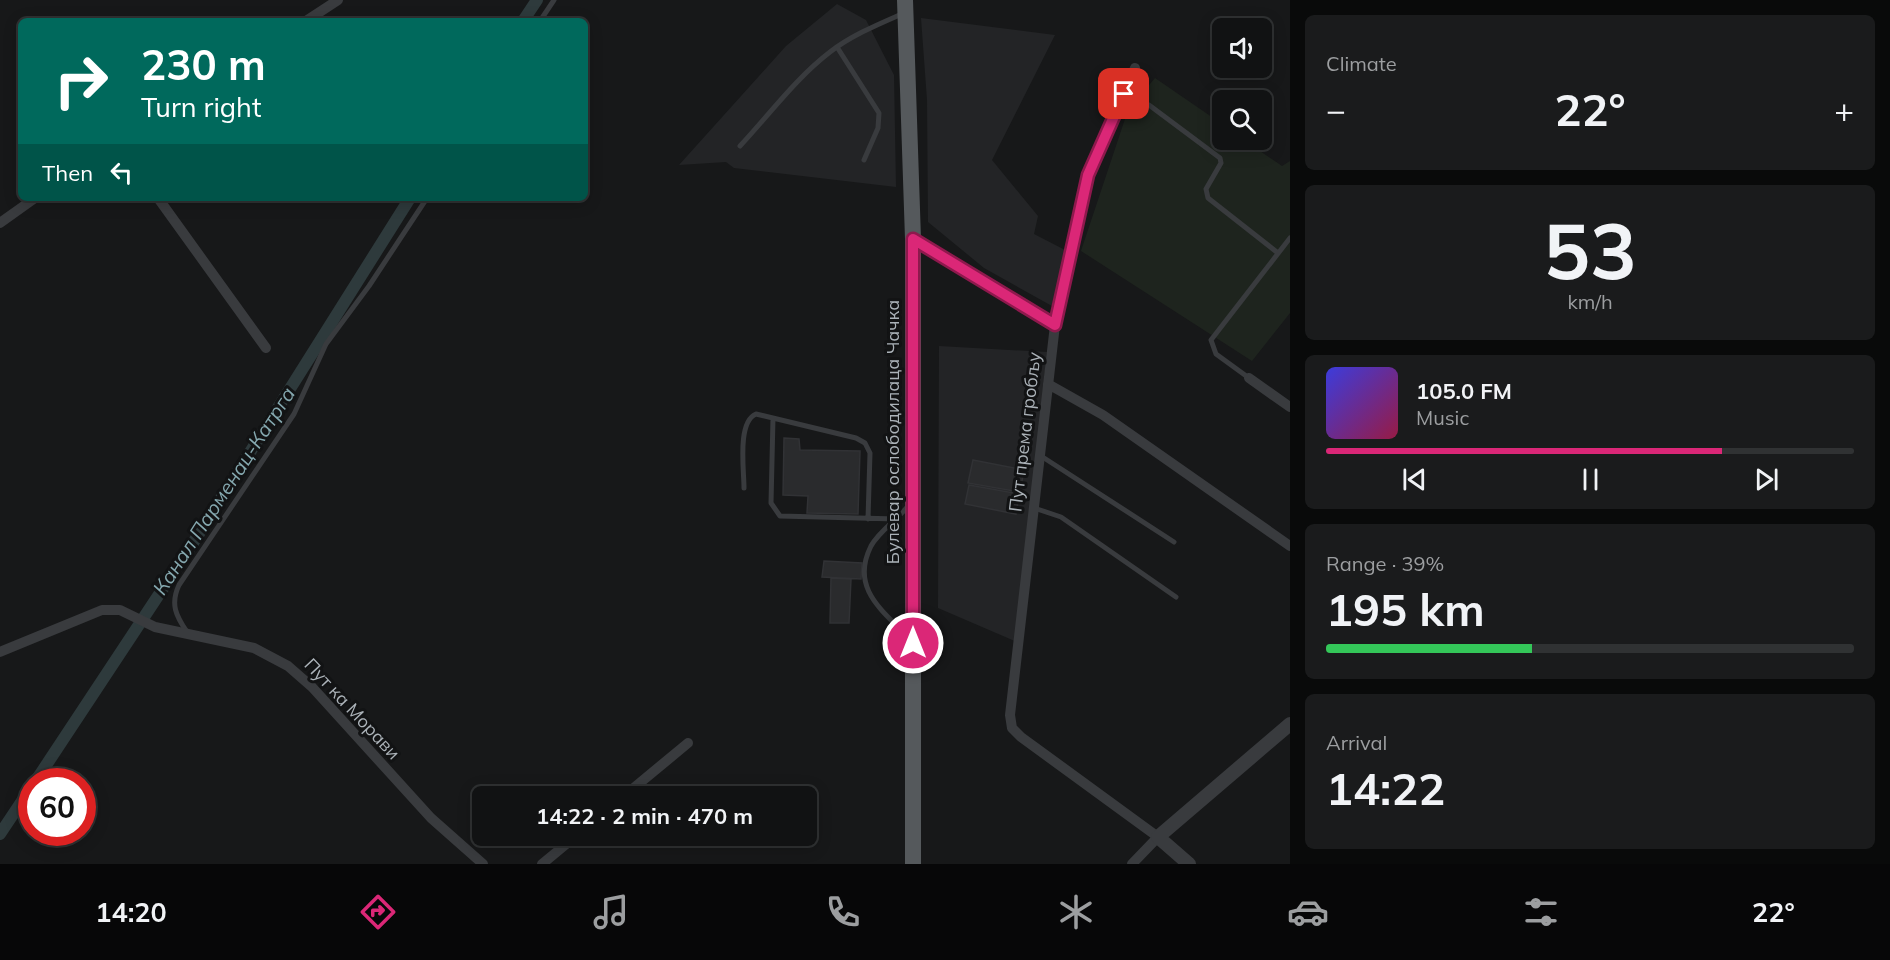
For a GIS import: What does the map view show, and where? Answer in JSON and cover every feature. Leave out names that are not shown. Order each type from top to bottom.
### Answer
[{"type":"main road","name":"Булевар ослободилаца Чачка","points":[[905,6],[913,239],[913,864]]},
{"type":"street","points":[[311,18],[338,0]]},
{"type":"street","name":"Пут према гробљу","points":[[1135,68],[1088,175],[1055,325],[1010,715],[1012,728],[1021,737],[1158,837]]},
{"type":"street","points":[[0,223],[30,201]]},
{"type":"street","points":[[160,201],[266,348]]},
{"type":"street","points":[[913,239],[1055,325]]},
{"type":"street","points":[[1249,378],[1290,407]]},
{"type":"street","points":[[1048,384],[1112,422],[1290,546]]},
{"type":"street","name":"Пут ка Морави","points":[[0,652],[102,610],[120,610],[146,623],[254,648],[288,666],[307,682],[431,818],[475,862]]},
{"type":"street","points":[[1132,864],[1158,837],[1290,724]]},
{"type":"street","points":[[636,786],[688,743]]},
{"type":"street","points":[[1158,837],[1189,864]]},
{"type":"street","points":[[542,864],[564,846]]},
{"type":"lane","points":[[542,18],[554,0]]},
{"type":"lane","points":[[740,146],[810,69],[837,48],[905,6]]},
{"type":"lane","points":[[837,48],[879,113],[878,128],[864,160]]},
{"type":"lane","points":[[1124,94],[1149,105],[1220,158],[1221,162],[1206,189],[1208,198],[1278,253]]},
{"type":"lane","points":[[188,633],[174,610],[174,598],[179,585],[294,414],[326,344],[369,286],[425,201]]},
{"type":"lane","points":[[1249,378],[1216,354],[1211,340],[1290,238]]},
{"type":"lane","points":[[744,488],[746,422],[756,414],[856,438],[865,443],[870,453],[868,519]]},
{"type":"lane","points":[[773,418],[771,503],[776,513],[783,518],[897,519]]},
{"type":"lane","points":[[1040,455],[1174,542]]},
{"type":"lane","points":[[913,500],[871,546],[864,581],[868,596],[913,643]]},
{"type":"lane","points":[[1033,508],[1062,517],[1176,597]]},
{"type":"shaded area","points":[[837,4],[866,20],[894,75],[896,187],[734,168],[726,162],[679,165],[786,46]]},
{"type":"shaded area","points":[[921,18],[1055,35],[992,160],[1038,216],[1034,234],[1067,251],[1052,306],[984,268],[928,222],[927,100]]},
{"type":"shaded area","points":[[1155,78],[1212,117],[1212,150],[1259,150],[1282,166],[1290,161],[1290,313],[1252,361],[1081,251],[1128,110]]},
{"type":"shaded area","points":[[939,346],[1047,352],[1017,642],[938,608]]},
{"type":"building","points":[[784,438],[799,439],[800,450],[860,451],[858,514],[807,513],[808,496],[783,495]]},
{"type":"building","points":[[973,460],[1024,470],[1020,492],[968,483]]},
{"type":"building","points":[[969,485],[1019,494],[1016,514],[965,504]]},
{"type":"building","points":[[824,561],[862,563],[861,579],[822,577]]},
{"type":"building","points":[[831,578],[851,579],[849,623],[830,623]]},
{"type":"waterway","name":"Канал Парменац-Катрга","points":[[525,18],[537,0]]},
{"type":"waterway","name":"Канал Парменац-Катрга","points":[[44,768],[193,543],[408,201]]},
{"type":"waterway","name":"Канал Парменац-Катрга","points":[[0,834],[18,807]]},
{"type":"route","points":[[913,643],[913,239],[1055,325],[1088,175],[1124,94]]}]
